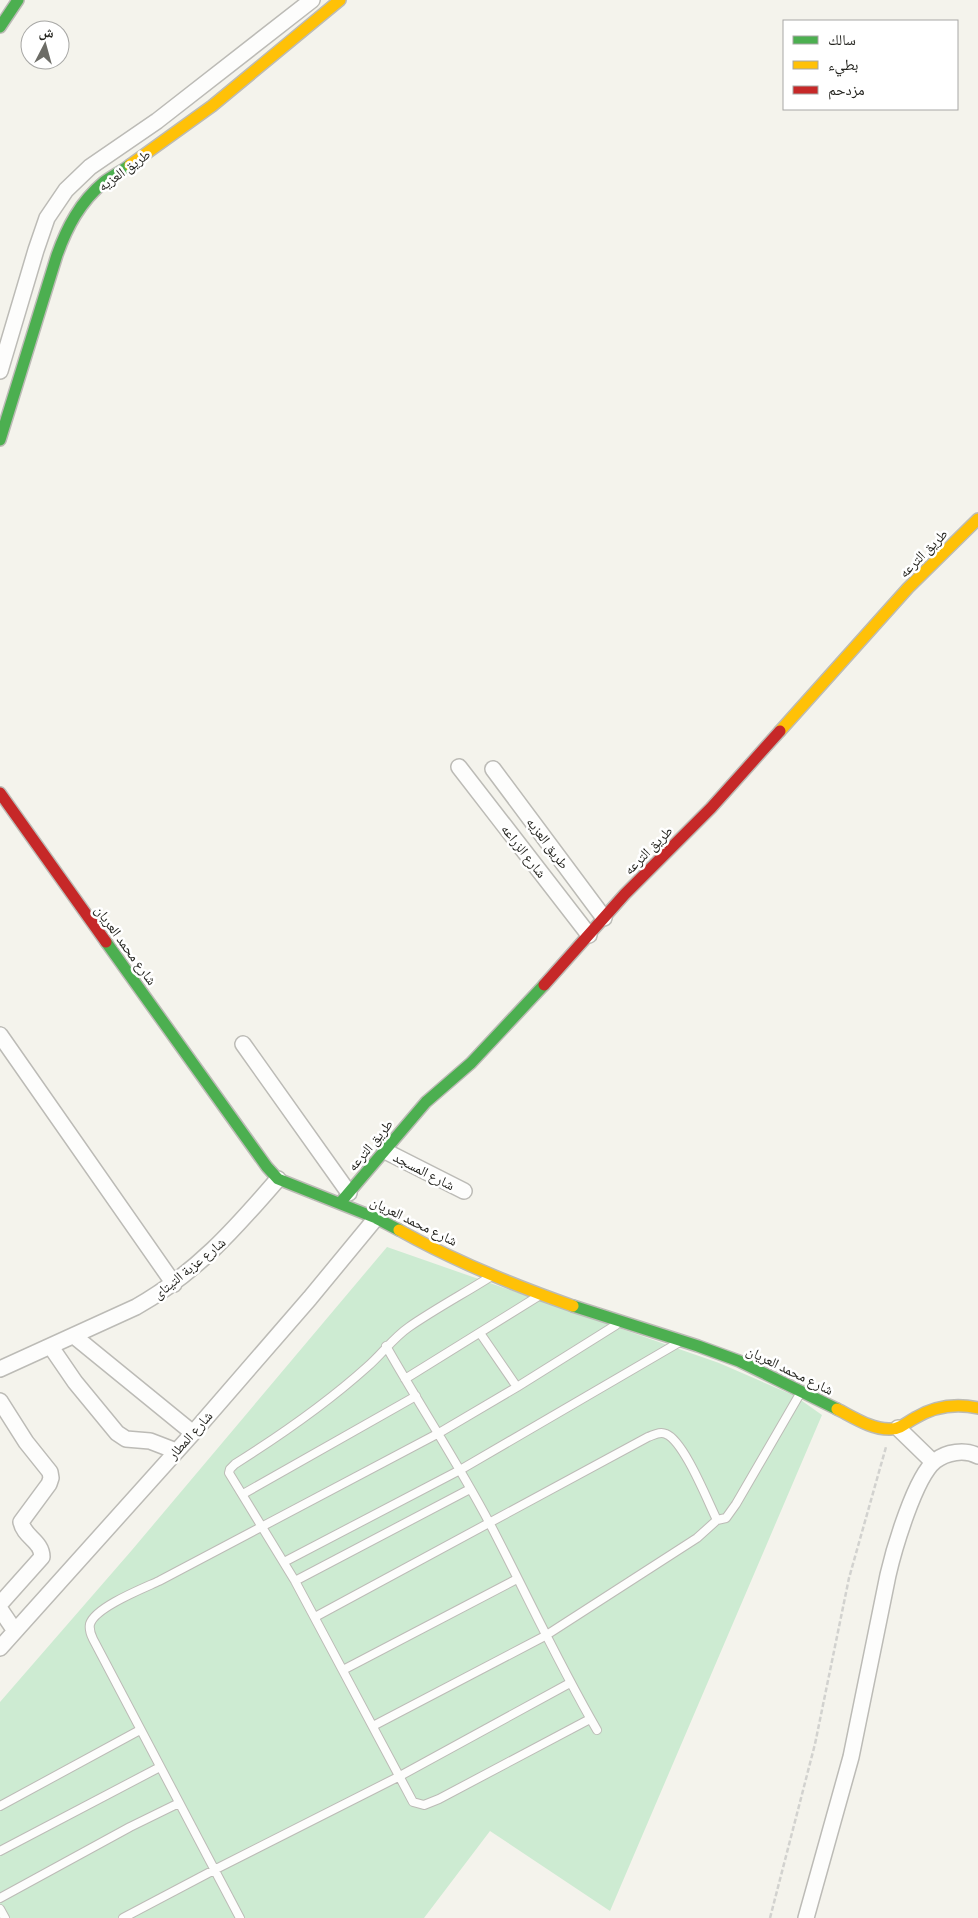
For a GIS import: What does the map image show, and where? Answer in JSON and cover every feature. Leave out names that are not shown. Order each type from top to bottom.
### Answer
[{"type":"main road","points":[[0,27],[18,0]]},
{"type":"main road","name":"طريق العزيه","points":[[0,440],[57,255],[68,228],[83,203],[104,182],[212,106],[340,0]]},
{"type":"main road","name":"طريق الترعه","points":[[344,1198],[426,1102],[471,1063],[625,894],[711,808],[908,588],[978,519]]},
{"type":"main road","name":"شارع محمد العريان","points":[[0,793],[267,1167],[278,1179],[344,1198],[376,1218],[436,1250],[541,1295],[732,1359],[859,1420],[897,1430]]},
{"type":"main road","points":[[897,1430],[914,1418],[939,1406],[962,1404],[978,1408]]},
{"type":"street","name":"طريق العزيه","points":[[0,371],[36,250],[48,218],[66,190],[90,167],[157,121],[312,0]]},
{"type":"street","name":"شارع الزراعه","points":[[459,767],[589,935]]},
{"type":"street","name":"طريق العزيه","points":[[493,769],[604,918]]},
{"type":"street","points":[[0,1035],[174,1284]]},
{"type":"street","points":[[244,1044],[344,1198]]},
{"type":"street","name":"شارع المسجد","points":[[385,1151],[464,1191]]},
{"type":"street","name":"شارع عزبة التيتاى","points":[[0,1369],[136,1308],[174,1284],[214,1251],[278,1179]]},
{"type":"street","name":"شارع المطار","points":[[0,1648],[193,1433],[310,1298],[376,1218]]},
{"type":"street","points":[[74,1336],[193,1433]]},
{"type":"street","points":[[51,1347],[75,1382],[117,1433],[126,1439],[150,1441],[176,1452]]},
{"type":"street","points":[[0,1401],[26,1442],[50,1472],[51,1481],[21,1522],[23,1529],[41,1548],[42,1557],[0,1604]]},
{"type":"street","points":[[897,1430],[929,1458],[958,1452],[978,1456]]},
{"type":"street","points":[[806,1918],[851,1757],[894,1549],[929,1458]]},
{"type":"street","points":[[0,1609],[15,1631]]},
{"type":"lane","points":[[494,1275],[409,1327],[386,1346],[369,1366],[323,1402],[230,1469],[231,1478],[243,1494],[295,1581],[413,1802],[424,1805],[439,1799],[590,1719]]},
{"type":"lane","points":[[405,1379],[541,1295]]},
{"type":"lane","points":[[240,1918],[93,1639],[90,1625],[94,1617],[121,1599],[159,1581],[439,1432],[517,1387],[620,1322]]},
{"type":"lane","points":[[480,1333],[517,1387]]},
{"type":"lane","points":[[284,1562],[460,1470],[682,1341]]},
{"type":"lane","points":[[386,1346],[439,1432],[490,1524],[545,1636],[597,1730]]},
{"type":"lane","points":[[373,1726],[545,1636],[697,1538],[717,1520],[730,1515],[802,1391]]},
{"type":"lane","points":[[243,1494],[416,1396]]},
{"type":"lane","points":[[315,1617],[648,1437],[661,1433],[673,1438],[680,1448],[697,1477],[717,1520]]},
{"type":"lane","points":[[295,1581],[470,1489]]},
{"type":"lane","points":[[343,1670],[517,1579]]},
{"type":"lane","points":[[123,1918],[400,1776],[570,1683]]},
{"type":"lane","points":[[0,1806],[140,1730]]},
{"type":"lane","points":[[0,1851],[160,1767]]},
{"type":"lane","points":[[0,1898],[130,1827],[179,1803]]},
{"type":"lane","points":[[0,1910],[5,1918]]},
{"type":"path","points":[[770,1918],[815,1744],[852,1563],[897,1430]]},
{"type":"green space","points":[[387,1247],[719,1363],[795,1396],[822,1415],[610,1911],[490,1831],[424,1918],[0,1918],[0,1702],[132,1550]]},
{"type":"traffic: fast","points":[[0,27],[18,0]]},
{"type":"traffic: fast","points":[[0,440],[57,255],[65,235],[75,215],[88,198],[104,182],[130,165]]},
{"type":"traffic: fast","points":[[106,942],[267,1167],[278,1179],[376,1218],[399,1230]]},
{"type":"traffic: fast","points":[[340,1203],[426,1102],[471,1063],[544,985]]},
{"type":"traffic: fast","points":[[573,1306],[739,1361],[837,1409]]},
{"type":"traffic: slow","points":[[130,165],[212,106],[340,0]]},
{"type":"traffic: slow","points":[[780,731],[908,588],[978,519]]},
{"type":"traffic: slow","points":[[399,1230],[484,1272],[573,1306]]},
{"type":"traffic: slow","points":[[837,1409],[870,1425],[884,1429],[895,1429],[938,1408],[953,1406],[978,1408]]},
{"type":"traffic: jam","points":[[544,985],[625,894],[711,808],[780,731]]},
{"type":"traffic: jam","points":[[0,793],[106,942]]}]
